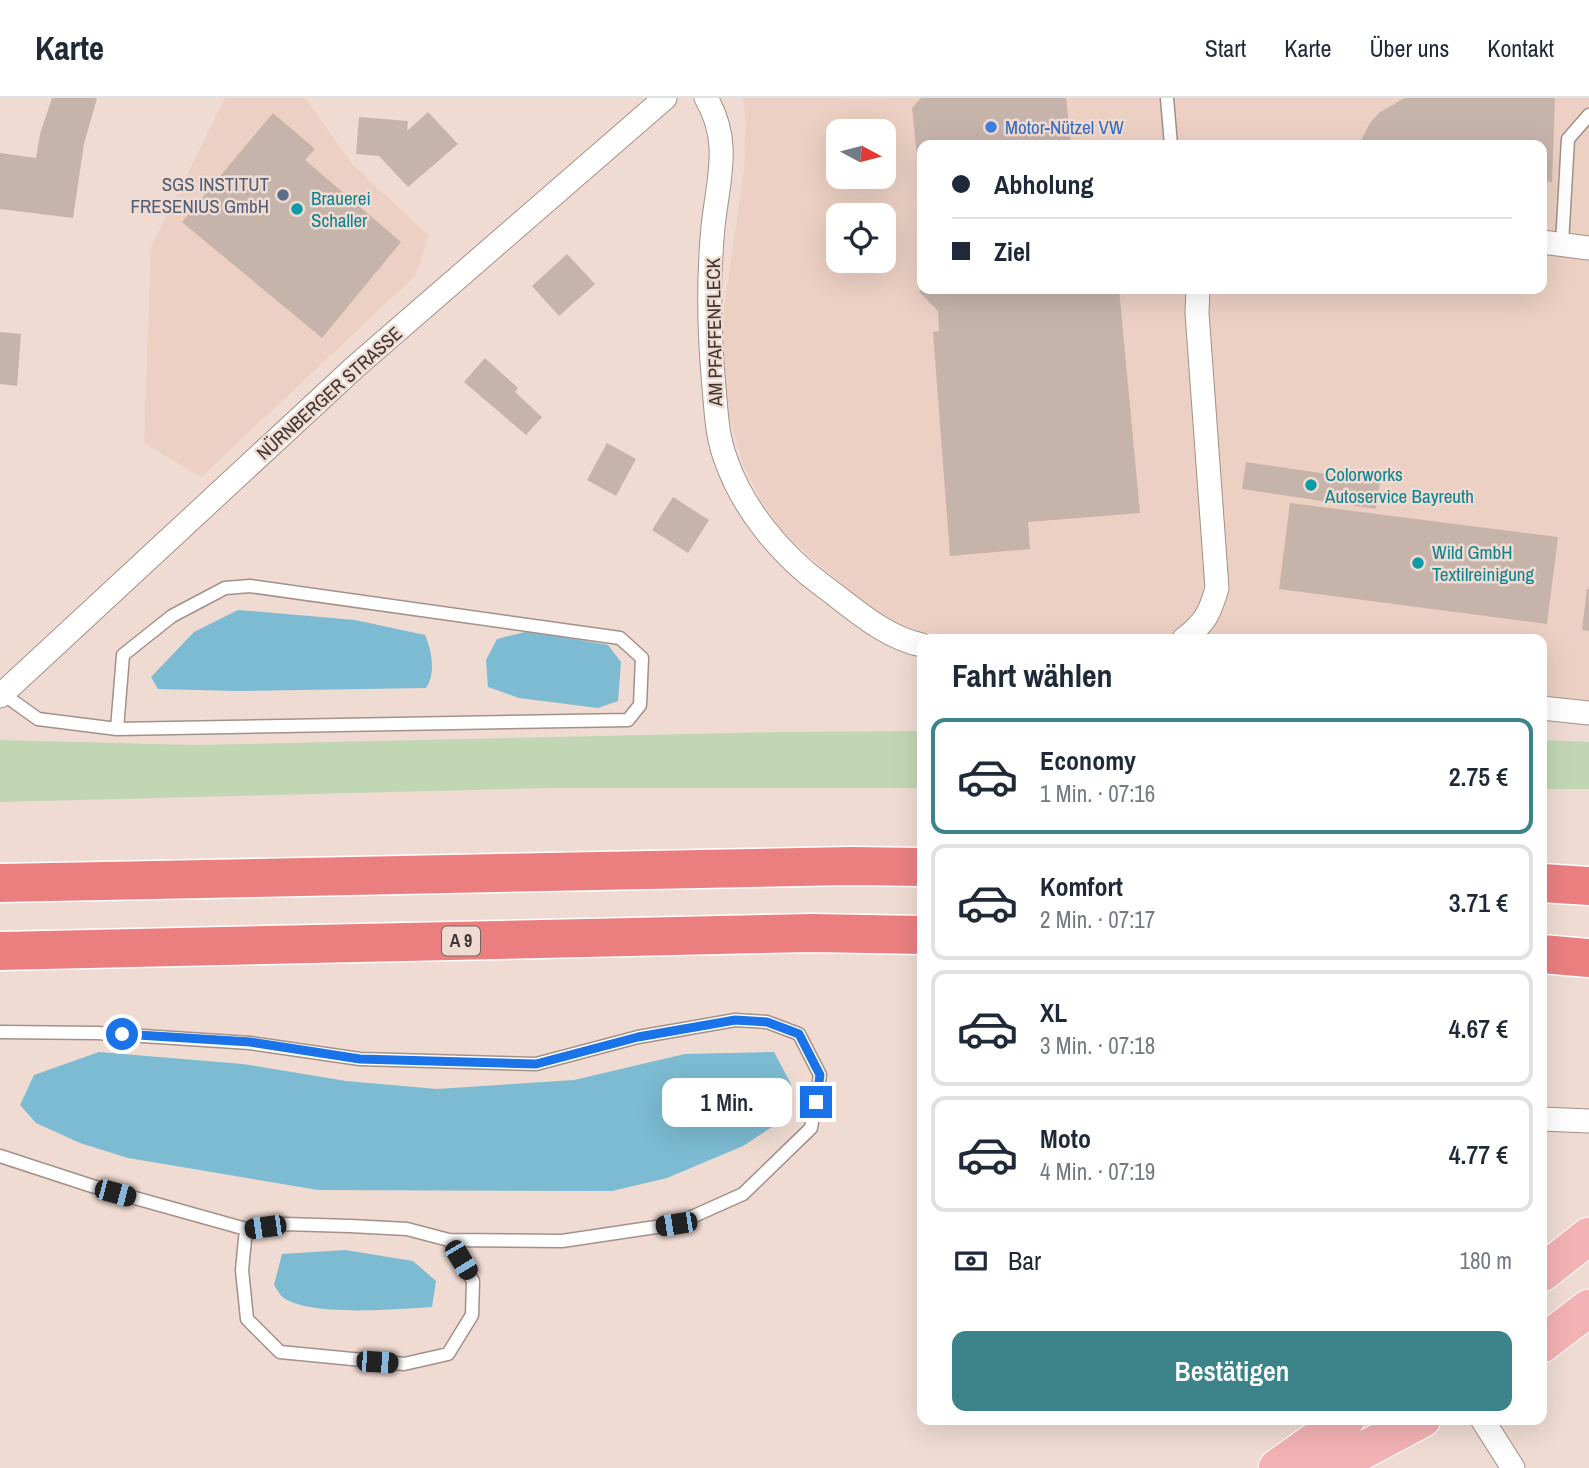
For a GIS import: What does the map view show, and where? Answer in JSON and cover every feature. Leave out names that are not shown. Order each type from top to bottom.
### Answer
[{"type":"highway","points":[[0,883],[917,867]]},
{"type":"highway","points":[[1547,883],[1589,886]]},
{"type":"highway","name":"A 9","points":[[0,951],[812,933],[917,935]]},
{"type":"highway","points":[[1547,954],[1589,958]]},
{"type":"main road","points":[[1547,1269],[1589,1236]]},
{"type":"main road","points":[[1547,1340],[1589,1308]]},
{"type":"main road","points":[[1277,1468],[1338,1425]]},
{"type":"main road","points":[[1317,1468],[1362,1451],[1411,1425]]},
{"type":"street","name":"NÜRNBERGER STRASSE","points":[[1,695],[355,368],[665,98]]},
{"type":"street","name":"AM PFAFFENFLECK","points":[[706,98],[716,115],[721,133],[722,154],[713,231],[711,353],[717,424],[726,460],[739,489],[760,523],[807,574],[875,624],[917,643]]},
{"type":"street","points":[[1552,243],[1589,248]]},
{"type":"street","points":[[1191,634],[1201,626],[1212,608],[1217,588],[1198,294]]},
{"type":"street","points":[[1547,709],[1589,713]]},
{"type":"street","points":[[1547,1119],[1589,1121]]},
{"type":"street","points":[[1486,1425],[1513,1468]]},
{"type":"lane","points":[[1167,98],[1171,140]]},
{"type":"lane","points":[[1552,243],[1568,139],[1589,115]]},
{"type":"lane","points":[[1,695],[38,719],[117,729],[628,720],[640,705],[642,658],[620,638],[250,586],[225,588],[172,616],[123,655],[117,729]]},
{"type":"lane","points":[[0,1032],[97,1033],[250,1042],[360,1059],[536,1064],[638,1037],[735,1020],[767,1022],[799,1034],[820,1075],[811,1128],[743,1194],[676,1224],[562,1241],[449,1240],[407,1229],[350,1226],[284,1224],[246,1230],[92,1186],[0,1156]]},
{"type":"lane","points":[[246,1230],[242,1269],[247,1319],[280,1352],[404,1364],[448,1354],[472,1315],[473,1280],[449,1240]]},
{"type":"shaded area","points":[[225,98],[305,98],[352,164],[429,236],[415,276],[201,477],[144,443],[151,247]]},
{"type":"shaded area","points":[[743,98],[1589,98],[1589,701],[1547,697],[1547,634],[939,634],[920,632],[894,622],[868,607],[784,534],[761,500],[743,464],[726,405],[722,361],[724,309],[744,170],[746,123]]},
{"type":"green space","points":[[917,731],[917,788],[550,788],[0,802],[0,740],[196,745]]},
{"type":"green space","points":[[1547,740],[1589,742],[1589,789],[1547,789]]},
{"type":"water","points":[[238,610],[355,620],[425,635],[432,662],[429,682],[426,688],[238,691],[158,689],[151,677],[194,632]]},
{"type":"water","points":[[529,631],[608,645],[621,662],[618,701],[598,708],[519,698],[488,687],[486,660],[497,639]]},
{"type":"water","points":[[99,1052],[243,1064],[346,1081],[437,1089],[574,1080],[685,1054],[774,1052],[791,1084],[781,1121],[743,1146],[667,1178],[612,1191],[318,1190],[128,1158],[80,1143],[36,1123],[20,1105],[34,1075]]},
{"type":"water","points":[[345,1250],[413,1261],[436,1281],[432,1307],[378,1310],[314,1308],[284,1298],[274,1285],[282,1254]]},
{"type":"building","points":[[52,98],[97,98],[84,144],[73,218],[0,209],[0,153],[36,158],[40,134]]},
{"type":"building","name":"Motor-Nützel VW","points":[[921,98],[1066,98],[1070,140],[917,140],[917,157],[912,108]]},
{"type":"building","points":[[1405,98],[1555,98],[1552,182],[1547,182],[1547,140],[1362,140],[1370,123],[1380,112]]},
{"type":"building","points":[[428,112],[458,144],[408,187],[379,156],[356,154],[359,117],[408,121],[407,131]]},
{"type":"building","points":[[273,113],[315,149],[305,160],[401,242],[322,338],[182,222]]},
{"type":"building","points":[[567,254],[595,284],[559,316],[532,286]]},
{"type":"building","points":[[921,294],[1119,294],[1140,513],[1028,522],[1030,549],[950,556],[933,332],[939,331],[938,311]]},
{"type":"building","points":[[0,332],[21,334],[17,386],[0,384]]},
{"type":"building","points":[[485,358],[518,388],[515,392],[542,417],[526,435],[464,382]]},
{"type":"building","points":[[607,443],[636,459],[616,496],[587,480]]},
{"type":"building","name":"Colorworks Autoservice Bayreuth","points":[[1246,462],[1380,482],[1376,509],[1242,489]]},
{"type":"building","points":[[673,497],[709,520],[688,553],[652,530]]},
{"type":"building","name":"Wild GmbH Textilreinigung","points":[[1290,503],[1558,537],[1547,624],[1279,589]]},
{"type":"building","points":[[1589,589],[1589,631],[1582,630]]},
{"type":"place","name":"Motor-Nützel VW","points":[[991,127]]},
{"type":"place","name":"SGS INSTITUT FRESENIUS GmbH","points":[[283,195]]},
{"type":"place","name":"Brauerei Schaller","points":[[297,209]]},
{"type":"place","name":"Colorworks Autoservice Bayreuth","points":[[1311,485]]},
{"type":"place","name":"Wild GmbH Textilreinigung","points":[[1418,563]]},
{"type":"route","points":[[122,1034],[250,1042],[360,1059],[536,1064],[638,1037],[735,1020],[767,1022],[799,1034],[820,1075],[816,1102]]}]
